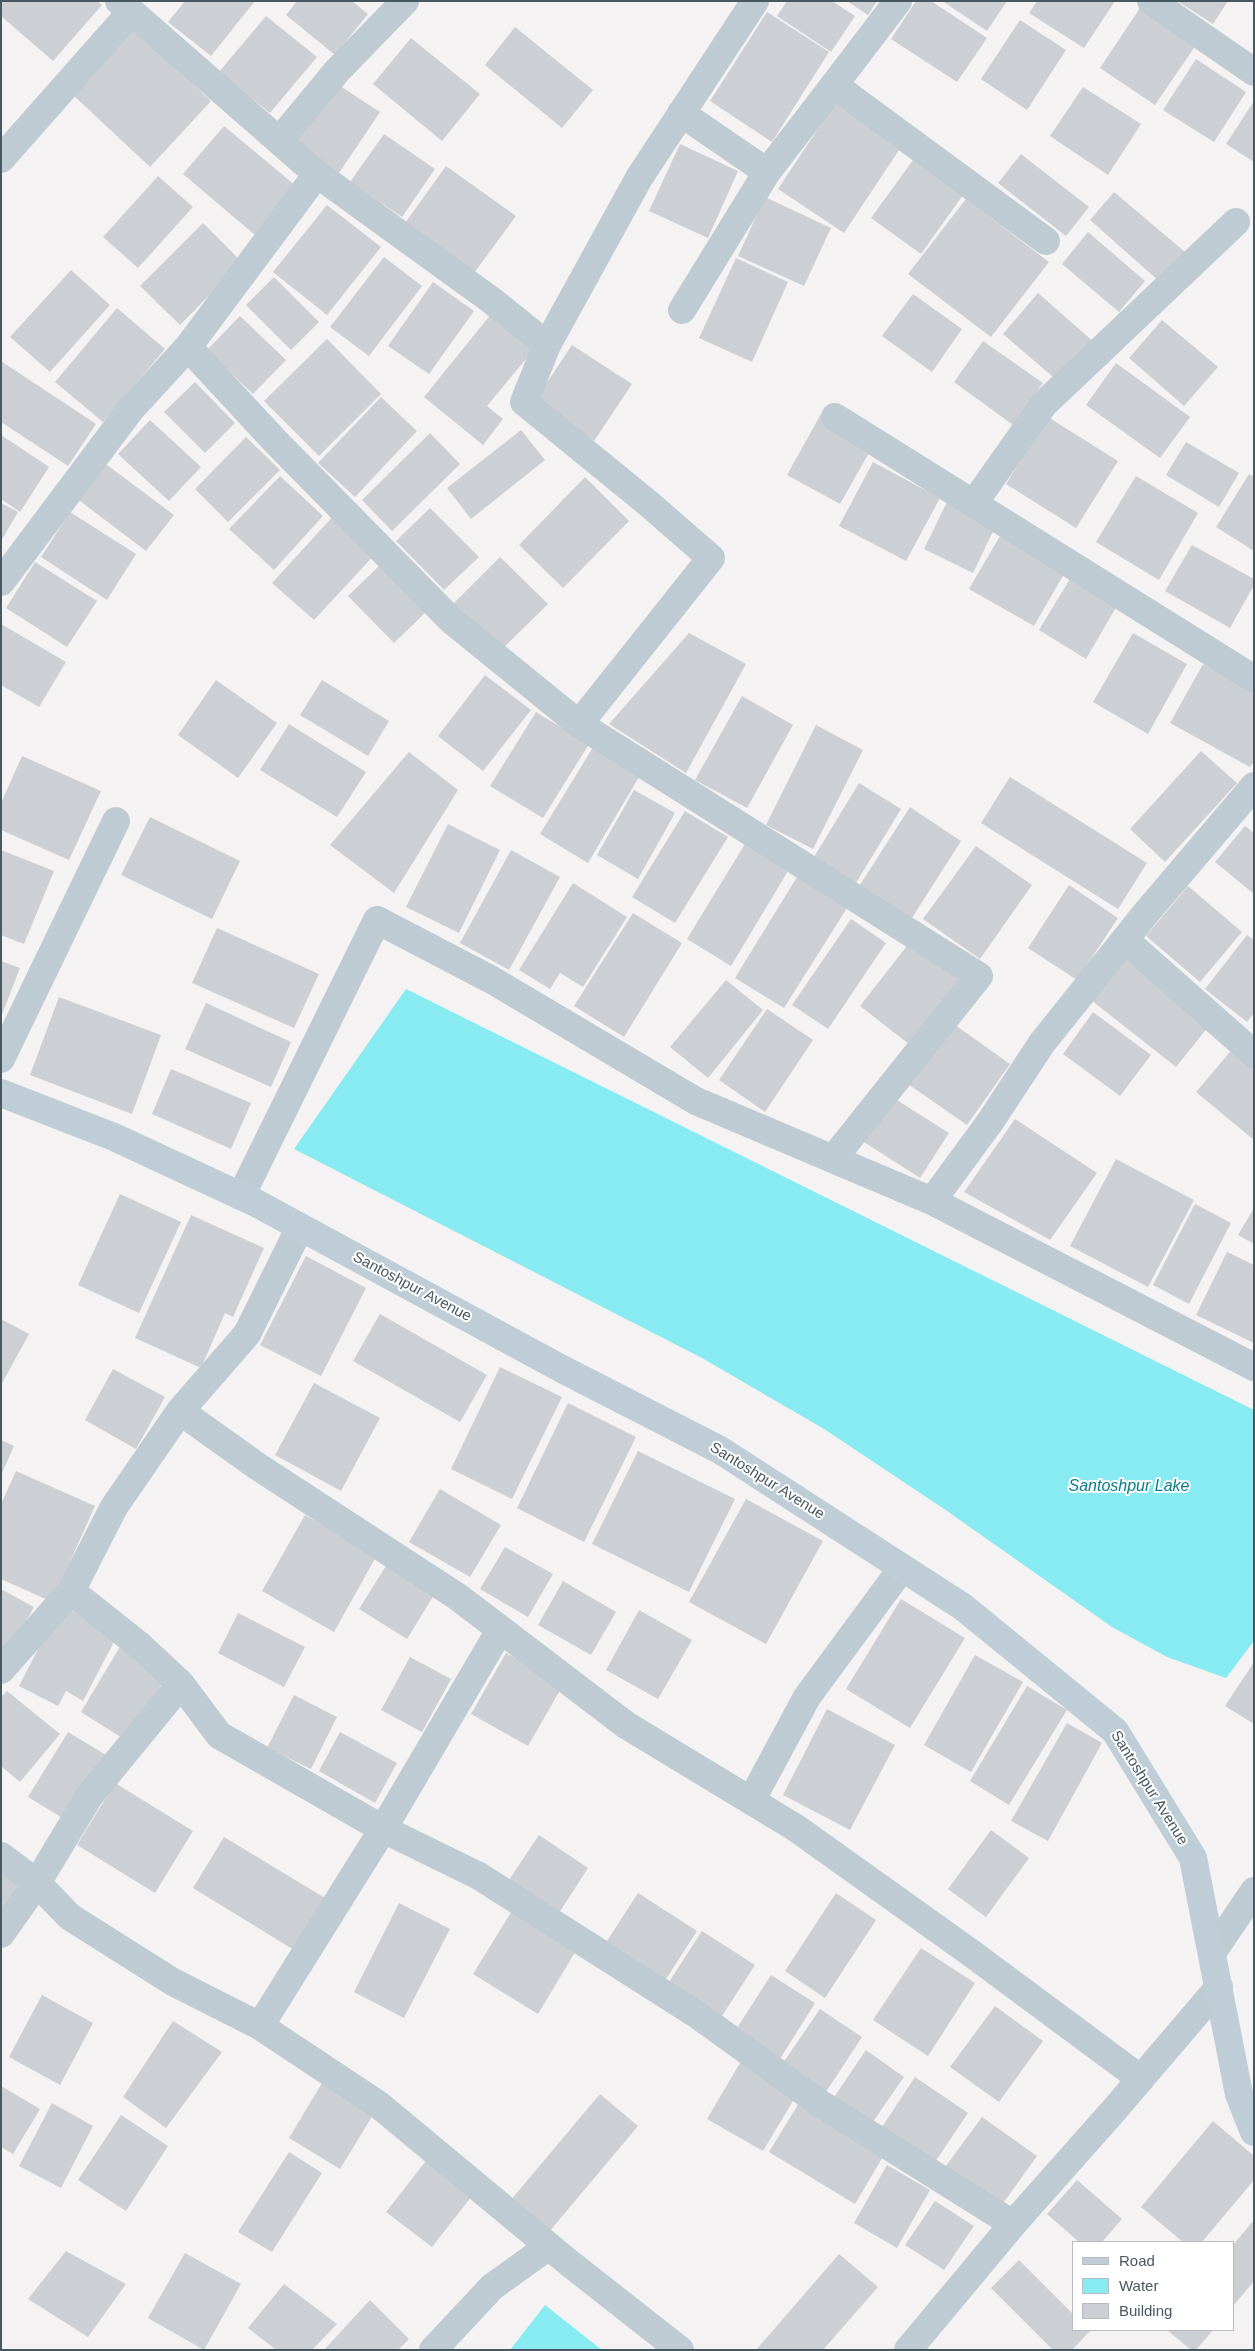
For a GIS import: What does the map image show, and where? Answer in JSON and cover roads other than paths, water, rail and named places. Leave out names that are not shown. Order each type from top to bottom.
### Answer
[{"type":"main road","name":"Santoshpur Avenue","points":[[1,1093],[114,1137],[241,1196],[562,1369],[720,1450],[963,1607],[1115,1730],[1193,1858],[1239,2094],[1252,2122]]},
{"type":"street","points":[[279,141],[337,71],[405,1]]},
{"type":"street","points":[[580,724],[711,558],[524,402],[547,345],[639,178],[755,1]]},
{"type":"street","points":[[682,310],[767,172],[898,1]]},
{"type":"street","points":[[1151,1],[1254,72]]},
{"type":"street","points":[[1,159],[125,6],[317,174],[490,300],[547,345]]},
{"type":"street","points":[[834,84],[1046,240]]},
{"type":"street","points":[[681,114],[767,172]]},
{"type":"street","points":[[1,582],[131,409],[188,347],[317,174]]},
{"type":"street","points":[[974,503],[1044,404],[1236,222]]},
{"type":"street","points":[[188,347],[275,442],[451,620],[580,724],[979,976],[834,1159]]},
{"type":"street","points":[[835,417],[1254,679]]},
{"type":"street","points":[[932,1201],[990,1122],[1042,1043],[1125,940],[1254,786]]},
{"type":"street","points":[[1,1059],[116,821]]},
{"type":"street","points":[[241,1196],[377,920],[492,980],[696,1101],[932,1201],[1254,1367]]},
{"type":"street","points":[[1125,940],[1254,1054]]},
{"type":"street","points":[[1,1670],[71,1591],[114,1507],[180,1411],[247,1334],[300,1227]]},
{"type":"street","points":[[180,1411],[256,1466],[458,1597],[626,1725],[796,1828],[971,1953],[1141,2079]]},
{"type":"street","points":[[751,1801],[807,1697],[902,1568]]},
{"type":"street","points":[[71,1591],[139,1645],[181,1684],[219,1735],[383,1829],[479,1876],[696,2014],[821,2104],[1013,2224]]},
{"type":"street","points":[[260,2026],[383,1829],[500,1630]]},
{"type":"street","points":[[1,1934],[36,1883],[90,1795],[181,1684]]},
{"type":"street","points":[[1,1856],[36,1883],[70,1917],[173,1982],[260,2026],[379,2105],[549,2246],[680,2350]]},
{"type":"street","points":[[1212,1953],[1254,1891]]},
{"type":"street","points":[[908,2350],[1013,2224],[1219,1987]]},
{"type":"street","points":[[434,2350],[492,2287],[549,2246]]},
{"type":"water","name":"Santoshpur Lake","points":[[406,989],[1254,1410],[1254,1641],[1226,1678],[1167,1657],[1112,1627],[947,1511],[824,1429],[702,1358],[294,1149]]},
{"type":"water","points":[[545,2305],[602,2350],[510,2350]]}]
